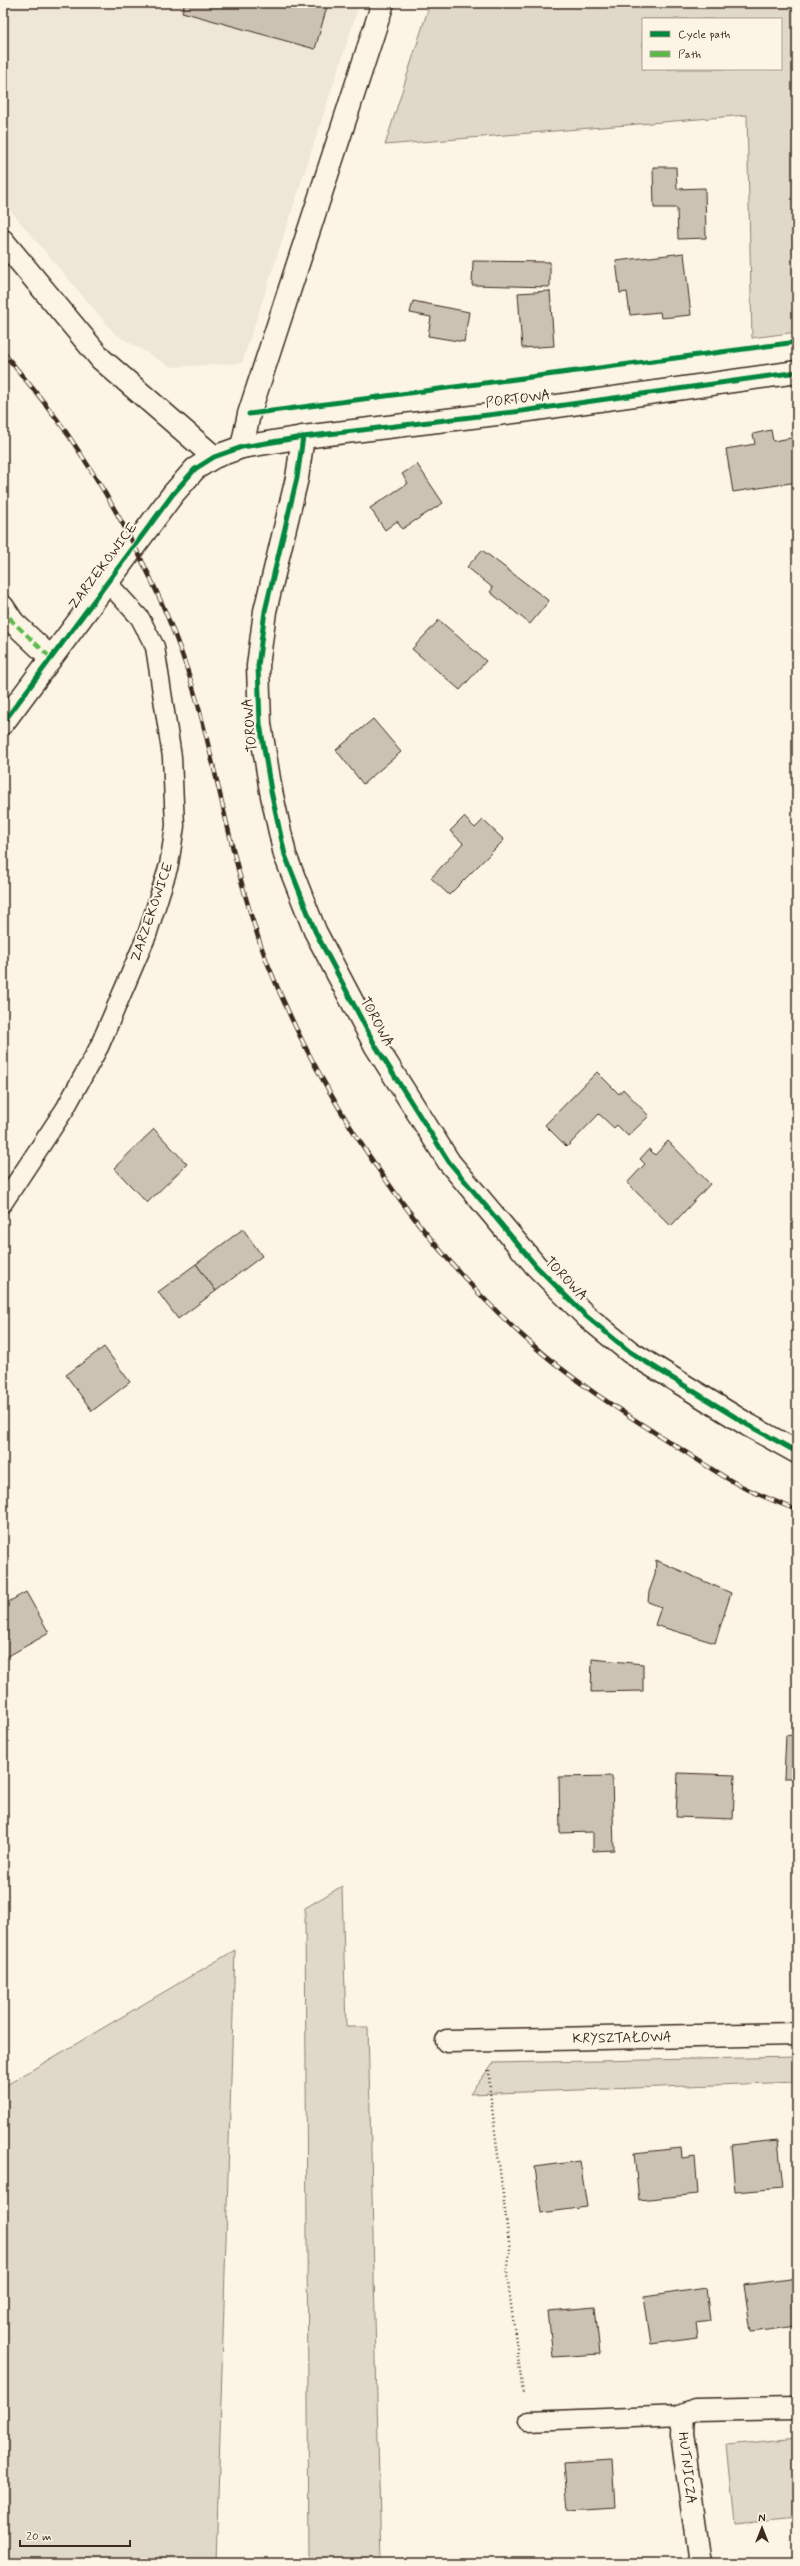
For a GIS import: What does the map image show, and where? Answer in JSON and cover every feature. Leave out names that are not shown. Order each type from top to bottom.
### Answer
[{"type":"street","points":[[242,447],[249,414],[383,3]]},
{"type":"street","points":[[3,241],[101,359],[214,457]]},
{"type":"street","name":"PORTOWA","points":[[242,447],[303,437],[522,411],[797,372]]},
{"type":"street","name":"TOROWA","points":[[303,437],[297,478],[265,612],[258,666],[260,724],[271,791],[285,855],[315,931],[375,1045],[449,1162],[536,1266],[586,1316],[630,1352],[748,1426],[797,1452]]},
{"type":"street","name":"ZARZEKOWICE","points":[[3,723],[106,581],[172,494],[195,469],[214,457],[242,447]]},
{"type":"street","points":[[3,607],[13,622],[50,657]]},
{"type":"street","name":"KRYSZTAŁOWA","points":[[447,2041],[797,2034]]},
{"type":"street","name":"HUTNICZA","points":[[700,2563],[682,2434],[683,2415],[695,2410],[797,2408]]},
{"type":"lane","name":"ZARZEKOWICE","points":[[3,1203],[65,1109],[99,1046],[146,936],[169,865],[175,826],[172,757],[155,648],[140,618],[106,581]]},
{"type":"lane","points":[[528,2421],[683,2415]]},
{"type":"path","points":[[488,2040],[490,2092],[510,2250],[507,2276],[528,2421]]},
{"type":"shaded area","points":[[3,3],[360,3],[242,363],[171,367],[115,334],[3,202]]},
{"type":"shaded area","points":[[430,3],[797,3],[797,332],[752,338],[747,115],[385,145]]},
{"type":"shaded area","points":[[342,1886],[346,2027],[368,2027],[381,2563],[309,2563],[305,1908]]},
{"type":"shaded area","points":[[235,1950],[216,2563],[3,2563],[3,2087]]},
{"type":"shaded area","points":[[797,2057],[797,2082],[470,2094],[493,2063]]},
{"type":"shaded area","points":[[797,2438],[797,2518],[735,2524],[727,2445]]},
{"type":"building","points":[[185,3],[328,3],[315,49],[182,12]]},
{"type":"building","points":[[653,167],[676,167],[677,189],[705,188],[706,238],[678,239],[677,208],[654,208]]},
{"type":"building","points":[[684,253],[691,315],[661,318],[660,312],[630,315],[627,292],[620,293],[616,261]]},
{"type":"building","points":[[473,261],[550,262],[550,287],[472,285]]},
{"type":"building","points":[[550,291],[554,346],[522,348],[518,293]]},
{"type":"building","points":[[413,301],[469,312],[464,342],[428,336],[431,317],[410,313]]},
{"type":"building","points":[[771,430],[773,441],[797,437],[797,482],[733,492],[726,449],[755,444],[753,434]]},
{"type":"building","points":[[417,464],[443,503],[402,529],[397,521],[385,530],[370,508],[408,483],[402,474]]},
{"type":"building","points":[[482,550],[549,601],[530,624],[490,592],[493,588],[467,567]]},
{"type":"building","points":[[439,620],[486,661],[460,690],[412,649]]},
{"type":"building","points":[[373,719],[401,752],[363,784],[336,750]]},
{"type":"building","points":[[464,817],[475,828],[483,820],[504,840],[449,895],[431,878],[463,843],[450,831]]},
{"type":"building","points":[[597,1072],[619,1094],[623,1089],[649,1116],[628,1136],[617,1125],[614,1128],[599,1114],[567,1147],[545,1125]]},
{"type":"building","points":[[154,1129],[187,1164],[147,1203],[114,1168]]},
{"type":"building","points":[[668,1141],[710,1184],[671,1226],[627,1183],[645,1164],[640,1159],[649,1149],[655,1155]]},
{"type":"building","points":[[243,1229],[262,1256],[216,1291],[196,1264]]},
{"type":"building","points":[[196,1264],[216,1291],[178,1319],[158,1292]]},
{"type":"building","points":[[104,1347],[130,1382],[92,1411],[66,1375]]},
{"type":"building","points":[[656,1560],[731,1593],[715,1643],[655,1625],[661,1607],[648,1602],[649,1592],[655,1575]]},
{"type":"building","points":[[26,1592],[49,1633],[3,1659],[3,1605]]},
{"type":"building","points":[[592,1659],[643,1664],[643,1691],[591,1692]]},
{"type":"building","points":[[786,1735],[797,1736],[797,1778],[784,1778]]},
{"type":"building","points":[[678,1773],[735,1775],[733,1819],[676,1817]]},
{"type":"building","points":[[612,1776],[614,1850],[593,1851],[593,1832],[560,1833],[559,1777]]},
{"type":"building","points":[[778,2140],[783,2188],[735,2192],[731,2145]]},
{"type":"building","points":[[681,2148],[682,2158],[695,2156],[698,2194],[639,2200],[634,2153]]},
{"type":"building","points":[[580,2161],[587,2207],[541,2213],[535,2167]]},
{"type":"building","points":[[797,2278],[797,2304],[794,2305],[797,2326],[751,2332],[744,2285]]},
{"type":"building","points":[[706,2288],[710,2321],[696,2323],[698,2338],[651,2344],[644,2297]]},
{"type":"building","points":[[595,2307],[600,2354],[553,2357],[548,2311]]},
{"type":"building","points":[[612,2460],[615,2507],[568,2510],[564,2463]]},
{"type":"railway","points":[[3,352],[62,426],[104,491],[141,558],[186,664],[206,734],[237,865],[267,962],[289,1014],[315,1065],[344,1116],[376,1165],[410,1212],[446,1257],[485,1300],[543,1354],[577,1381],[613,1406],[719,1474],[767,1498],[797,1510]]},
{"type":"marked path","points":[[3,607],[13,622],[50,657]]},
{"type":"cycle path","points":[[249,414],[797,342]]},
{"type":"cycle path","points":[[3,723],[173,494],[195,469],[214,457],[242,447],[303,437],[522,411],[797,372]]},
{"type":"cycle path","points":[[303,437],[297,478],[265,611],[258,666],[260,724],[271,791],[285,855],[315,931],[375,1045],[449,1162],[536,1266],[586,1316],[630,1352],[748,1425],[797,1452]]}]
